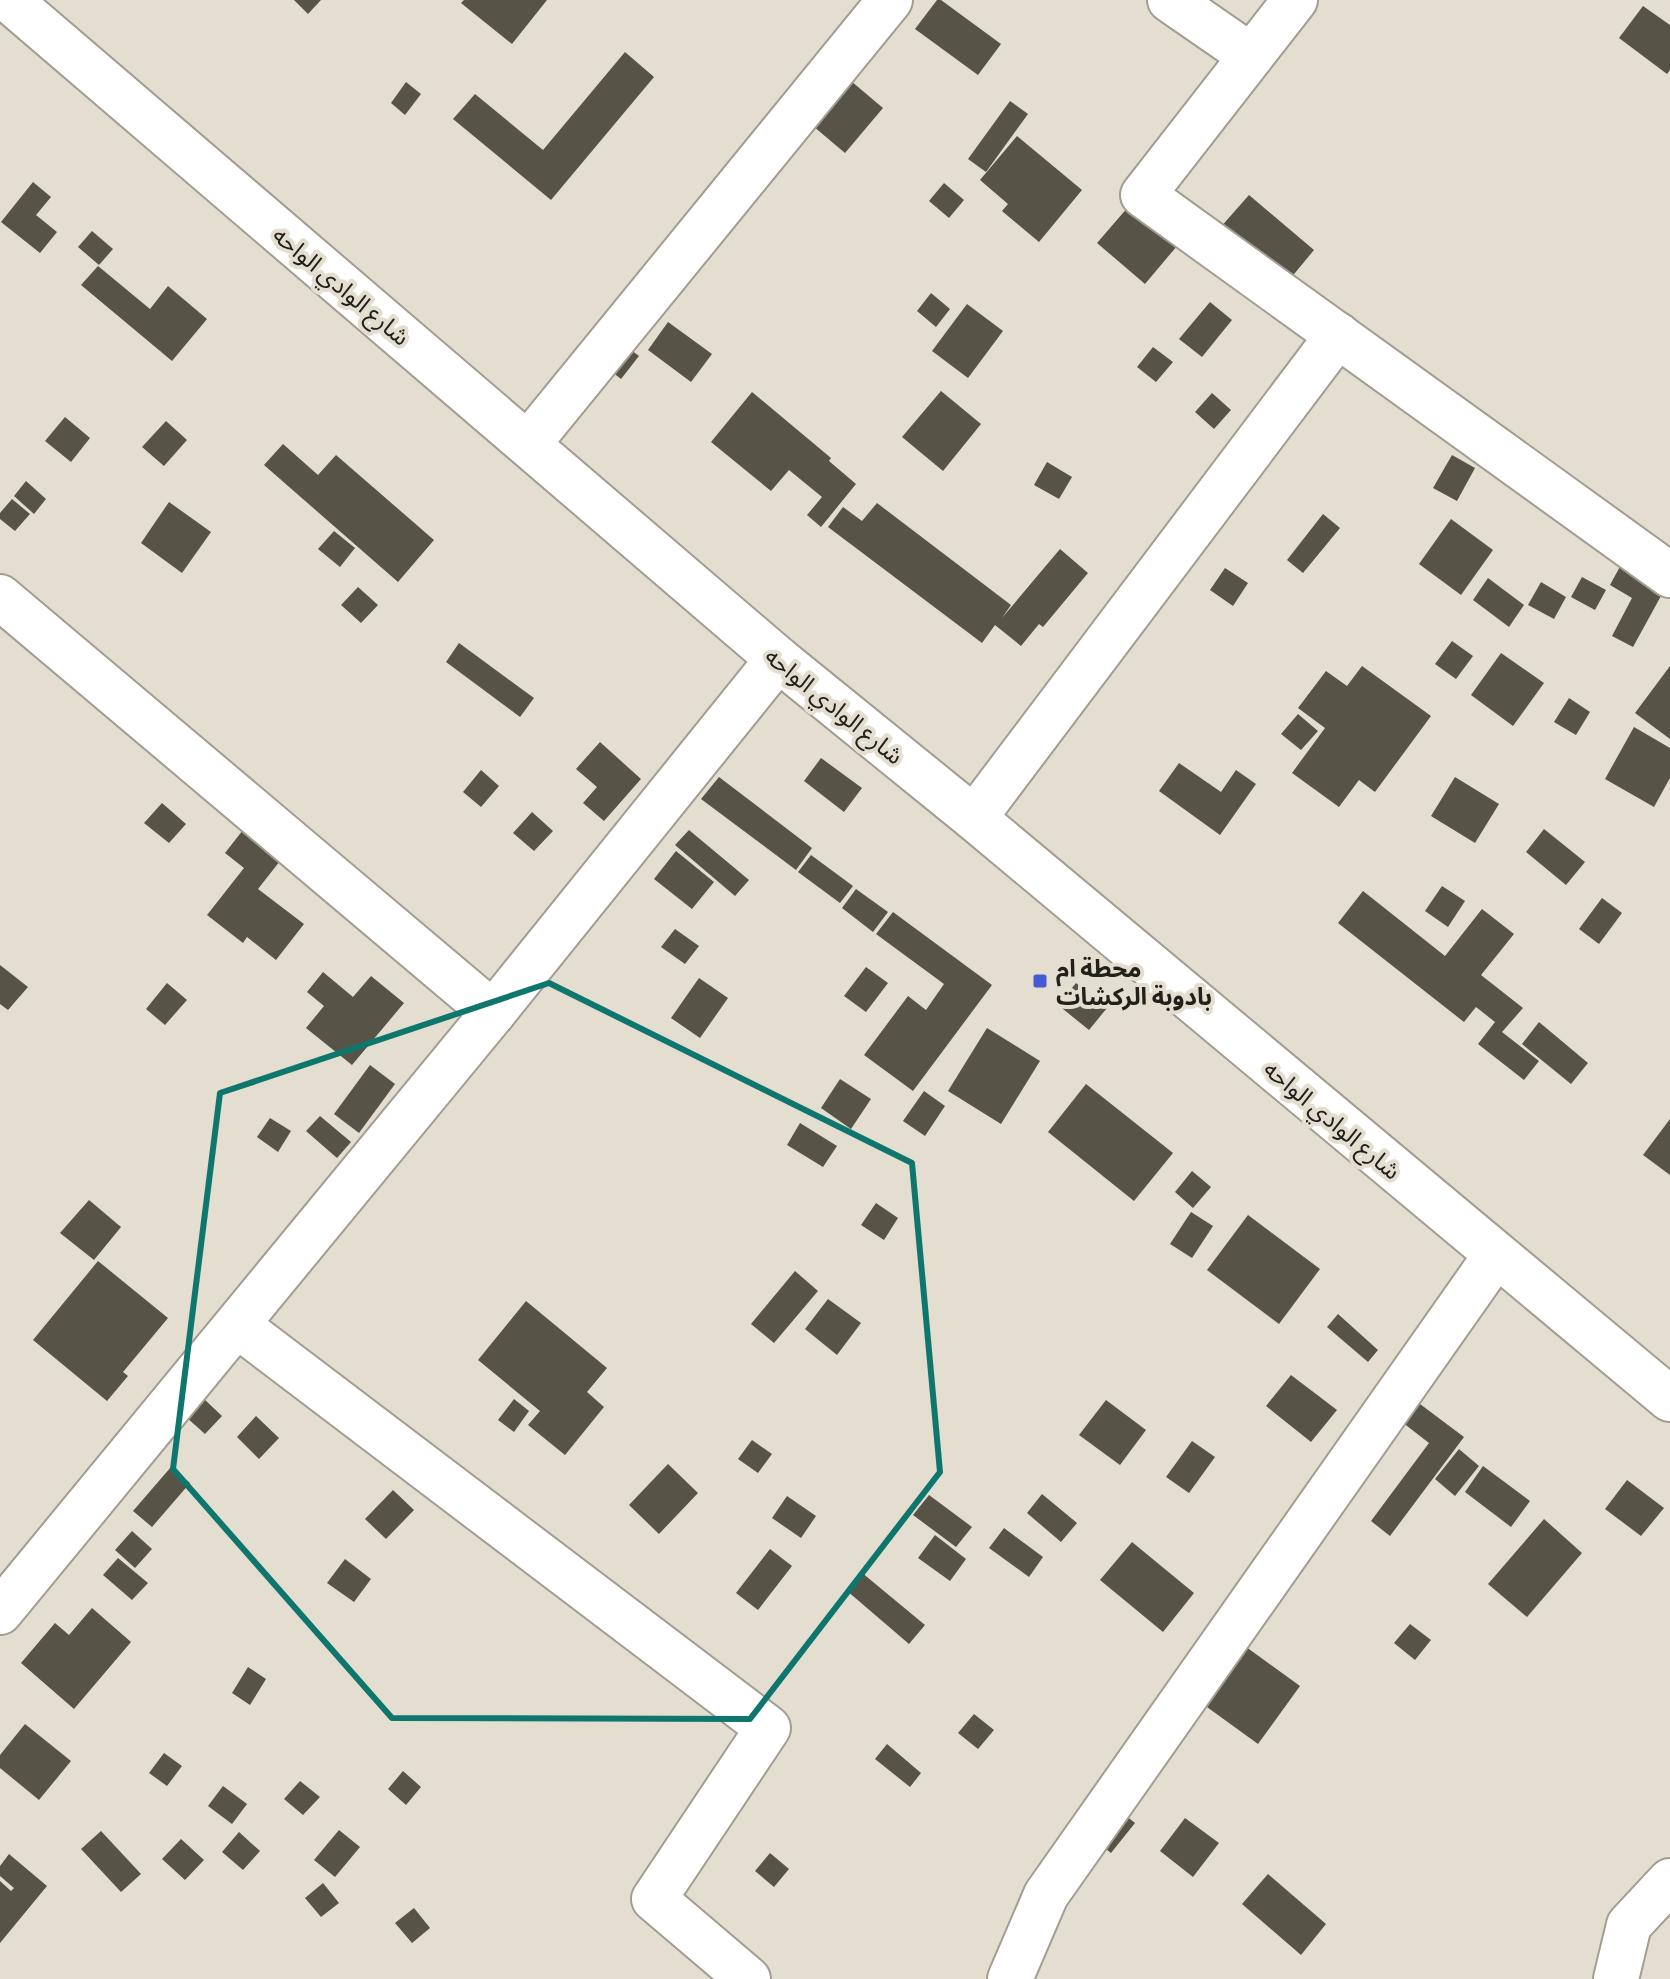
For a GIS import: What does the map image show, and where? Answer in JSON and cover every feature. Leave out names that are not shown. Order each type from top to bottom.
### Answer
[{"type":"street","name":"شارع الوادي الواحه","points":[[9,0],[778,659],[974,818],[1670,1399]]},
{"type":"street","points":[[528,444],[890,0]]},
{"type":"street","points":[[1170,0],[1251,56]]},
{"type":"street","points":[[1295,0],[1143,195],[1670,575]]},
{"type":"street","points":[[974,818],[1338,335]]},
{"type":"street","points":[[0,597],[493,1013]]},
{"type":"street","points":[[0,1612],[493,1013],[778,659]]},
{"type":"street","points":[[1010,1979],[1046,1895],[1496,1255]]},
{"type":"street","points":[[237,1325],[768,1728],[654,1899],[748,1979]]},
{"type":"street","points":[[1616,1979],[1629,1925],[1670,1881]]},
{"type":"highlighted area","points":[[549,983],[912,1163],[940,1472],[750,1719],[392,1718],[173,1469],[220,1093]]},
{"type":"building","points":[[294,0],[321,0],[308,14]]},
{"type":"building","points":[[464,0],[547,0],[512,44],[461,3]]},
{"type":"building","points":[[937,0],[1001,44],[978,75],[915,29]]},
{"type":"building","points":[[1643,6],[1670,25],[1670,70],[1667,74],[1619,38]]},
{"type":"building","points":[[625,52],[654,77],[551,200],[453,119],[475,94],[543,150]]},
{"type":"building","points":[[851,81],[883,108],[845,153],[813,126]]},
{"type":"building","points":[[406,82],[421,94],[405,115],[391,103]]},
{"type":"building","points":[[1010,101],[1028,114],[986,172],[968,159]]},
{"type":"building","points":[[1017,136],[1082,190],[1039,242],[1002,211],[1008,204],[980,180]]},
{"type":"building","points":[[33,182],[51,197],[36,215],[57,232],[40,253],[1,222]]},
{"type":"building","points":[[944,183],[964,200],[949,218],[929,201]]},
{"type":"building","points":[[1249,195],[1314,250],[1285,285],[1219,229]]},
{"type":"building","points":[[1129,206],[1177,246],[1145,284],[1097,243]]},
{"type":"building","points":[[92,231],[113,249],[99,265],[78,247]]},
{"type":"building","points":[[98,266],[150,309],[168,286],[207,319],[172,361],[81,285]]},
{"type":"building","points":[[931,293],[950,309],[936,327],[917,311]]},
{"type":"building","points":[[1210,302],[1232,320],[1202,357],[1179,339]]},
{"type":"building","points":[[967,304],[1003,331],[968,378],[932,351]]},
{"type":"building","points":[[668,322],[712,354],[691,382],[648,350]]},
{"type":"building","points":[[619,341],[639,356],[621,379],[602,364]]},
{"type":"building","points":[[1153,347],[1173,362],[1156,382],[1137,367]]},
{"type":"building","points":[[941,391],[981,424],[943,471],[902,437]]},
{"type":"building","points":[[752,392],[831,458],[829,461],[856,484],[821,527],[807,515],[822,497],[789,470],[771,491],[711,442]]},
{"type":"building","points":[[1212,393],[1231,410],[1214,429],[1195,412]]},
{"type":"building","points":[[65,417],[90,438],[71,462],[45,441]]},
{"type":"building","points":[[166,421],[187,440],[164,466],[142,447]]},
{"type":"building","points":[[283,444],[318,475],[336,455],[434,540],[398,582],[264,465]]},
{"type":"building","points":[[1452,455],[1475,468],[1457,501],[1433,488]]},
{"type":"building","points":[[1047,462],[1072,477],[1059,499],[1034,485]]},
{"type":"building","points":[[26,481],[46,499],[34,514],[14,496]]},
{"type":"building","points":[[12,499],[30,514],[15,531],[0,519],[0,513]]},
{"type":"building","points":[[169,502],[211,532],[182,573],[141,543]]},
{"type":"building","points":[[877,503],[1011,605],[1002,618],[1060,549],[1088,573],[1043,627],[1039,624],[1021,646],[995,625],[982,643],[828,527],[843,507],[862,521]]},
{"type":"building","points":[[1323,514],[1340,528],[1303,573],[1287,560]]},
{"type":"building","points":[[1451,519],[1493,550],[1461,595],[1419,564]]},
{"type":"building","points":[[334,531],[355,548],[340,567],[318,549]]},
{"type":"building","points":[[1623,561],[1667,585],[1633,647],[1612,636],[1632,598],[1610,585]]},
{"type":"building","points":[[1225,568],[1248,583],[1233,606],[1210,590]]},
{"type":"building","points":[[1582,577],[1606,590],[1595,610],[1571,597]]},
{"type":"building","points":[[1488,578],[1524,605],[1509,627],[1473,600]]},
{"type":"building","points":[[1541,582],[1566,597],[1554,619],[1528,605]]},
{"type":"building","points":[[358,587],[378,605],[361,623],[341,605]]},
{"type":"building","points":[[1452,641],[1473,656],[1456,679],[1435,664]]},
{"type":"building","points":[[459,643],[534,698],[520,717],[446,662]]},
{"type":"building","points":[[1501,653],[1544,683],[1513,726],[1471,695]]},
{"type":"building","points":[[1362,666],[1431,716],[1375,792],[1359,780],[1339,807],[1292,773],[1325,728],[1298,708],[1326,671],[1347,686]]},
{"type":"building","points":[[1670,666],[1670,739],[1635,713]]},
{"type":"building","points":[[1569,698],[1590,712],[1576,735],[1554,722]]},
{"type":"building","points":[[1298,714],[1318,731],[1301,750],[1281,734]]},
{"type":"building","points":[[1634,727],[1670,748],[1670,778],[1654,807],[1605,779]]},
{"type":"building","points":[[600,742],[641,779],[604,821],[583,803],[597,787],[576,769]]},
{"type":"building","points":[[821,758],[862,788],[844,812],[804,781]]},
{"type":"building","points":[[1179,763],[1221,792],[1236,770],[1256,784],[1220,835],[1159,791]]},
{"type":"building","points":[[481,770],[499,786],[481,807],[463,792]]},
{"type":"building","points":[[719,777],[812,848],[796,870],[701,799]]},
{"type":"building","points":[[1455,777],[1499,804],[1475,843],[1431,816]]},
{"type":"building","points":[[162,803],[186,824],[169,843],[144,823]]},
{"type":"building","points":[[260,808],[298,838],[258,889],[304,924],[276,960],[247,937],[243,943],[207,915],[244,868],[225,853]]},
{"type":"building","points":[[532,812],[553,831],[534,851],[513,833]]},
{"type":"building","points":[[1544,829],[1585,862],[1566,885],[1526,852]]},
{"type":"building","points":[[689,830],[749,880],[735,896],[675,845]]},
{"type":"building","points":[[676,851],[714,882],[692,909],[654,879]]},
{"type":"building","points":[[811,855],[853,886],[840,903],[798,872]]},
{"type":"building","points":[[1442,886],[1465,901],[1448,927],[1425,911]]},
{"type":"building","points":[[856,889],[888,912],[873,932],[842,908]]},
{"type":"building","points":[[1363,891],[1445,956],[1482,909],[1514,934],[1481,975],[1523,1008],[1502,1032],[1539,1061],[1524,1080],[1478,1044],[1495,1022],[1476,1007],[1464,1022],[1338,923]]},
{"type":"building","points":[[1602,898],[1622,913],[1599,944],[1579,929]]},
{"type":"building","points":[[893,912],[992,985],[913,1091],[864,1055],[908,996],[926,1010],[944,984],[876,934]]},
{"type":"building","points":[[675,929],[699,946],[685,964],[661,947]]},
{"type":"building","points":[[0,965],[28,987],[8,1010],[0,1004]]},
{"type":"building","points":[[866,967],[888,983],[866,1012],[844,996]]},
{"type":"building","points":[[323,972],[353,997],[371,976],[404,1003],[352,1065],[306,1028],[324,1006],[307,992]]},
{"type":"building","points":[[699,978],[728,998],[700,1038],[671,1018]]},
{"type":"building","points":[[167,983],[187,1000],[165,1025],[146,1009]]},
{"type":"building","points":[[1076,983],[1107,1008],[1089,1030],[1058,1005]]},
{"type":"building","points":[[1539,1022],[1588,1063],[1571,1084],[1522,1044]]},
{"type":"building","points":[[987,1028],[1040,1061],[1001,1124],[948,1091]]},
{"type":"building","points":[[370,1065],[395,1084],[359,1133],[334,1114]]},
{"type":"building","points":[[840,1079],[871,1099],[851,1129],[821,1108]]},
{"type":"building","points":[[1086,1084],[1173,1153],[1134,1201],[1048,1132]]},
{"type":"building","points":[[924,1091],[945,1106],[925,1136],[903,1121]]},
{"type":"building","points":[[320,1116],[351,1142],[337,1158],[306,1131]]},
{"type":"building","points":[[270,1118],[291,1131],[278,1152],[257,1137]]},
{"type":"building","points":[[1670,1119],[1670,1175],[1643,1155]]},
{"type":"building","points":[[800,1123],[837,1146],[823,1167],[787,1145]]},
{"type":"building","points":[[1192,1171],[1211,1187],[1193,1208],[1175,1192]]},
{"type":"building","points":[[89,1200],[121,1227],[94,1260],[60,1233]]},
{"type":"building","points":[[876,1203],[898,1218],[884,1240],[861,1225]]},
{"type":"building","points":[[1191,1212],[1213,1226],[1192,1258],[1170,1244]]},
{"type":"building","points":[[1248,1215],[1320,1269],[1279,1324],[1207,1270]]},
{"type":"building","points":[[98,1261],[168,1318],[123,1372],[128,1376],[107,1401],[33,1340]]},
{"type":"building","points":[[795,1271],[818,1291],[774,1343],[751,1324]]},
{"type":"building","points":[[828,1299],[861,1323],[837,1355],[805,1329]]},
{"type":"building","points":[[526,1301],[607,1368],[587,1392],[604,1407],[565,1455],[528,1425],[540,1411],[478,1360]]},
{"type":"building","points":[[1338,1314],[1378,1350],[1368,1362],[1327,1327]]},
{"type":"building","points":[[1291,1375],[1337,1410],[1311,1442],[1266,1406]]},
{"type":"building","points":[[1404,1392],[1464,1437],[1390,1536],[1371,1521],[1429,1443],[1389,1412]]},
{"type":"building","points":[[203,1398],[222,1416],[205,1434],[186,1417]]},
{"type":"building","points":[[514,1399],[529,1411],[514,1432],[498,1420]]},
{"type":"building","points":[[1106,1400],[1146,1430],[1120,1465],[1079,1435]]},
{"type":"building","points":[[256,1416],[279,1438],[259,1459],[237,1437]]},
{"type":"building","points":[[752,1440],[772,1454],[758,1473],[738,1459]]},
{"type":"building","points":[[1192,1441],[1215,1457],[1189,1493],[1166,1477]]},
{"type":"building","points":[[1459,1449],[1479,1466],[1455,1496],[1435,1479]]},
{"type":"building","points":[[668,1464],[698,1493],[659,1534],[629,1505]]},
{"type":"building","points":[[1483,1466],[1530,1501],[1511,1527],[1465,1492]]},
{"type":"building","points":[[171,1467],[190,1483],[152,1527],[133,1511]]},
{"type":"building","points":[[1627,1480],[1664,1508],[1641,1536],[1605,1509]]},
{"type":"building","points":[[393,1490],[414,1510],[386,1539],[365,1519]]},
{"type":"building","points":[[1042,1494],[1077,1523],[1061,1542],[1027,1513]]},
{"type":"building","points":[[929,1495],[972,1527],[956,1547],[913,1515]]},
{"type":"building","points":[[787,1496],[816,1516],[801,1538],[772,1518]]},
{"type":"building","points":[[1544,1519],[1582,1553],[1527,1617],[1488,1584]]},
{"type":"building","points":[[1004,1528],[1043,1557],[1029,1577],[989,1548]]},
{"type":"building","points":[[132,1531],[152,1549],[135,1568],[115,1550]]},
{"type":"building","points":[[935,1535],[966,1559],[950,1581],[918,1558]]},
{"type":"building","points":[[1132,1542],[1194,1593],[1163,1632],[1100,1580]]},
{"type":"building","points":[[770,1549],[792,1566],[758,1610],[736,1593]]},
{"type":"building","points":[[118,1558],[148,1583],[132,1600],[103,1575]]},
{"type":"building","points":[[345,1559],[371,1579],[354,1602],[327,1583]]},
{"type":"building","points":[[861,1572],[925,1625],[909,1644],[846,1590]]},
{"type":"building","points":[[92,1608],[131,1642],[74,1709],[21,1663],[55,1623],[69,1635]]},
{"type":"building","points":[[1410,1624],[1431,1640],[1415,1660],[1394,1643]]},
{"type":"building","points":[[1231,1636],[1300,1686],[1258,1744],[1189,1694]]},
{"type":"building","points":[[248,1667],[266,1679],[250,1705],[232,1693]]},
{"type":"building","points":[[974,1714],[994,1730],[978,1749],[958,1733]]},
{"type":"building","points":[[25,1724],[71,1761],[39,1800],[0,1768],[0,1755]]},
{"type":"building","points":[[887,1744],[921,1773],[910,1787],[875,1759]]},
{"type":"building","points":[[164,1753],[182,1766],[167,1786],[149,1773]]},
{"type":"building","points":[[403,1771],[421,1787],[406,1805],[388,1789]]},
{"type":"building","points":[[300,1781],[320,1797],[303,1815],[284,1799]]},
{"type":"building","points":[[223,1786],[247,1804],[232,1824],[208,1806]]},
{"type":"building","points":[[1110,1803],[1135,1823],[1111,1853],[1086,1833]]},
{"type":"building","points":[[1185,1818],[1219,1843],[1193,1877],[1160,1851]]},
{"type":"building","points":[[339,1830],[360,1847],[335,1877],[314,1860]]},
{"type":"building","points":[[101,1831],[141,1874],[121,1892],[81,1849]]},
{"type":"building","points":[[239,1832],[260,1851],[243,1870],[222,1852]]},
{"type":"building","points":[[181,1839],[204,1860],[185,1880],[162,1859]]},
{"type":"building","points":[[770,1853],[789,1869],[774,1887],[755,1871]]},
{"type":"building","points":[[9,1854],[47,1886],[0,1943],[0,1881],[11,1891],[14,1888],[0,1876],[0,1866]]},
{"type":"building","points":[[1268,1874],[1326,1924],[1301,1955],[1242,1904]]},
{"type":"building","points":[[323,1883],[339,1903],[321,1917],[305,1898]]},
{"type":"building","points":[[414,1908],[430,1928],[412,1943],[395,1923]]},
{"type":"place","name":"محطة ام بادوبة الركشات","points":[[1040,981]]}]
